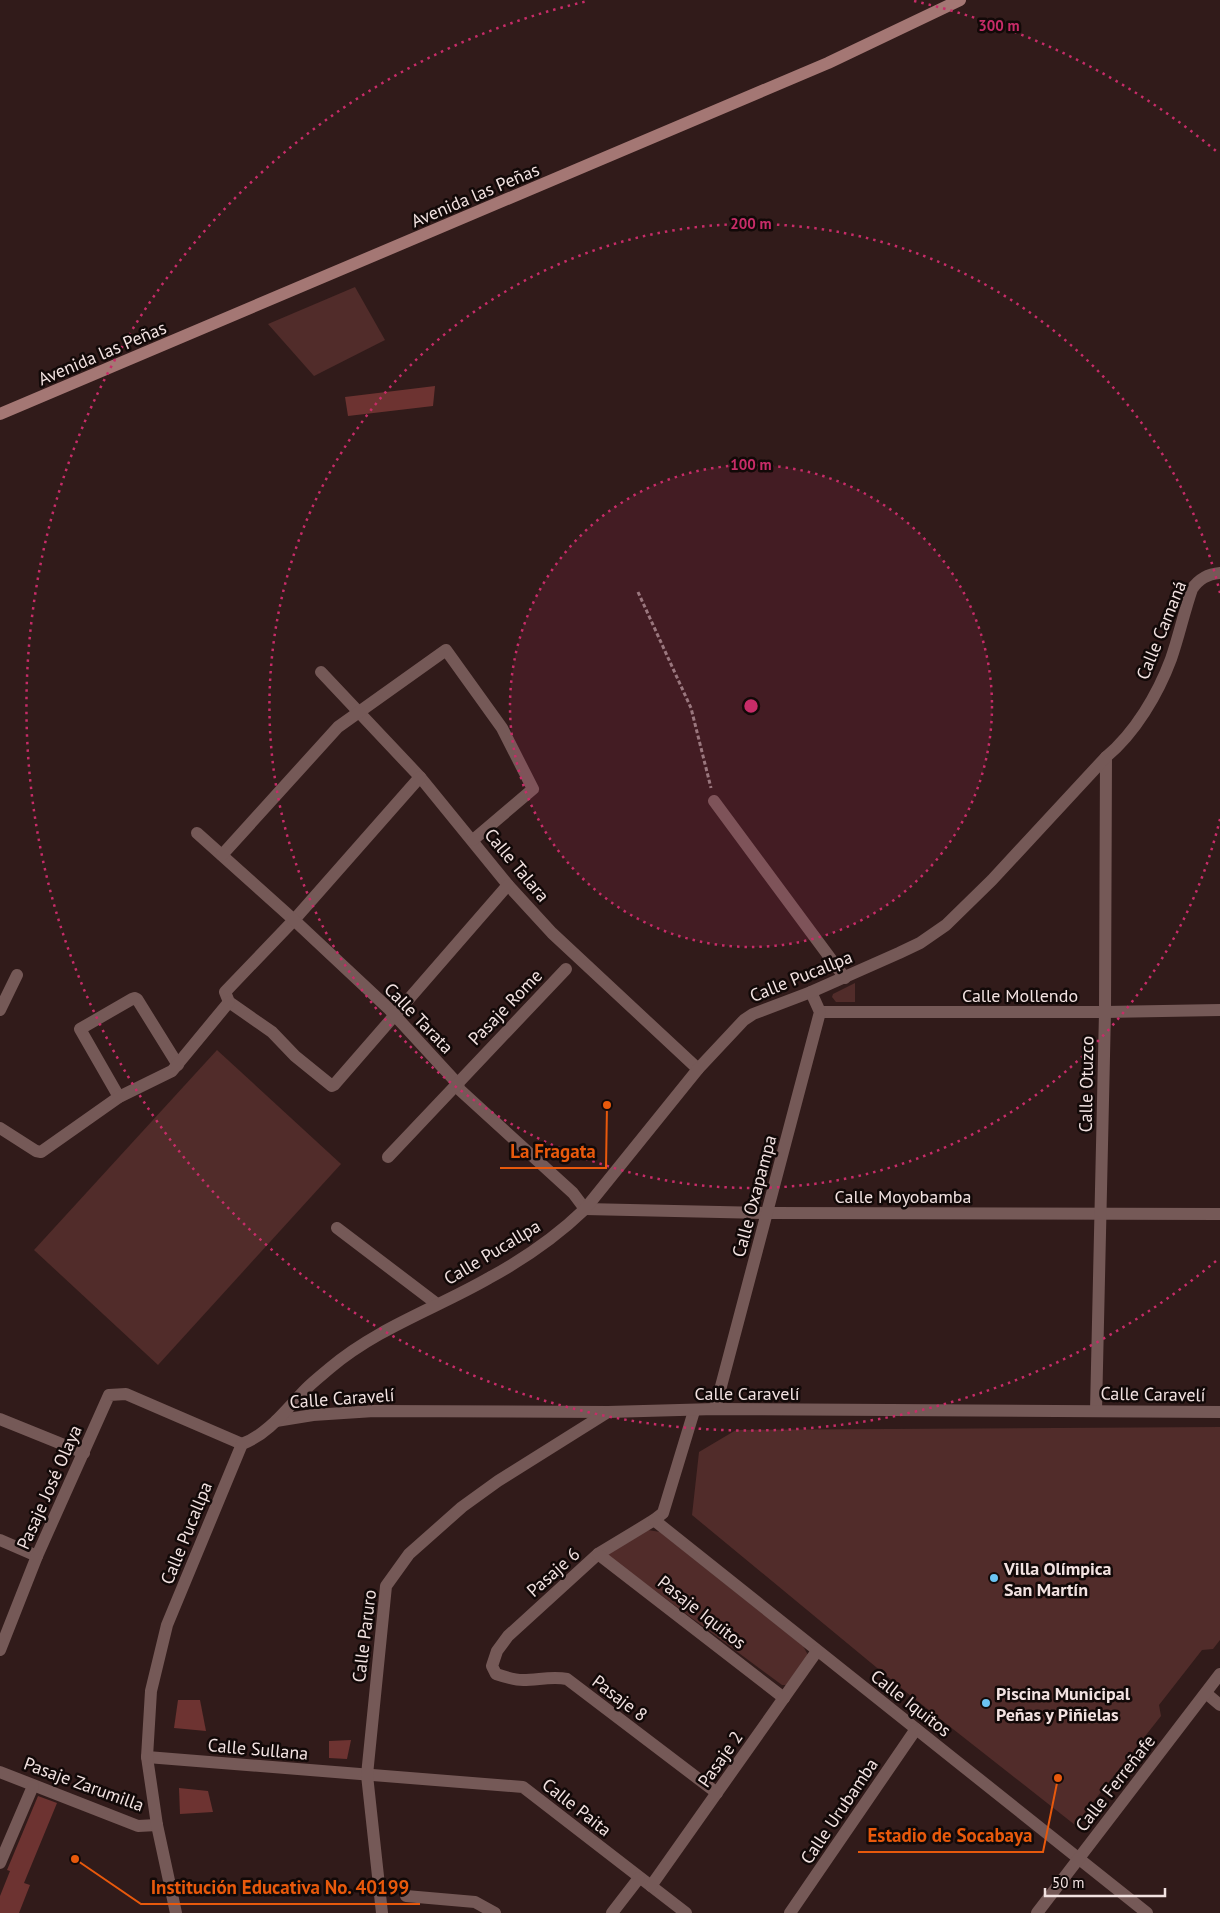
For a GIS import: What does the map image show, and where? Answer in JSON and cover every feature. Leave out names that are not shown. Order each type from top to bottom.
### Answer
[{"type":"street","name":"Avenida las Peñas","points":[[0,414],[828,64],[960,0]]},
{"type":"street","name":"Calle Camaná","points":[[1106,758],[1120,745],[1161,682],[1171,659],[1192,589],[1198,581],[1209,574],[1220,573]]},
{"type":"street","points":[[222,855],[338,727],[446,650],[502,728],[533,789],[472,840]]},
{"type":"street","name":"Calle Talara","points":[[321,672],[420,777],[508,885],[552,933],[698,1069]]},
{"type":"street","name":"Calle Pucallpa","points":[[176,1913],[157,1825],[147,1757],[151,1692],[167,1626],[242,1444],[255,1439],[276,1421],[309,1386],[361,1345],[488,1279],[523,1258],[545,1243],[585,1210],[698,1069],[744,1020],[753,1014],[844,978],[920,943],[946,925],[992,880],[1106,758]]},
{"type":"street","name":"Calle Otuzco","points":[[1096,1410],[1105,1012],[1106,758]]},
{"type":"street","points":[[420,777],[294,920],[225,992],[229,1002],[272,1032],[295,1056],[332,1086],[508,885]]},
{"type":"street","points":[[714,801],[844,978]]},
{"type":"street","name":"Calle Tarata","points":[[197,833],[294,920],[395,1015],[458,1083],[460,1090],[574,1193],[585,1210]]},
{"type":"street","name":"Pasaje Rome","points":[[388,1158],[566,969]]},
{"type":"street","points":[[0,1010],[17,975]]},
{"type":"street","points":[[811,992],[820,1012]]},
{"type":"street","points":[[119,1097],[80,1031],[82,1027],[123,1004],[135,998],[137,999],[178,1064]]},
{"type":"street","points":[[0,1128],[36,1151],[41,1152],[119,1097],[172,1071],[229,1002]]},
{"type":"street","name":"Calle Mollendo","points":[[820,1012],[1220,1010]]},
{"type":"street","name":"Calle Oxapampa","points":[[715,1410],[820,1012]]},
{"type":"street","name":"Calle Moyobamba","points":[[585,1210],[768,1213],[1220,1214]]},
{"type":"street","points":[[337,1228],[438,1304]]},
{"type":"street","name":"Pasaje José Olaya","points":[[0,1650],[37,1556],[109,1395],[126,1394],[242,1444]]},
{"type":"street","name":"Calle Caravelí","points":[[276,1421],[313,1415],[374,1411],[1096,1410],[1220,1412]]},
{"type":"street","points":[[654,1520],[662,1513],[694,1411]]},
{"type":"street","name":"Calle Paruro","points":[[382,1913],[367,1775],[386,1586],[409,1554],[462,1507],[498,1481],[608,1412]]},
{"type":"street","points":[[0,1418],[84,1453]]},
{"type":"street","name":"Pasaje 6","points":[[492,1666],[497,1651],[508,1636],[598,1554],[654,1520]]},
{"type":"street","name":"Calle Iquitos","points":[[654,1520],[1147,1913]]},
{"type":"street","points":[[0,1540],[37,1556]]},
{"type":"street","name":"Pasaje Iquitos","points":[[598,1554],[784,1698]]},
{"type":"street","name":"Pasaje 2","points":[[651,1886],[817,1651]]},
{"type":"street","name":"Pasaje 8","points":[[492,1666],[496,1674],[509,1679],[567,1679],[717,1793]]},
{"type":"street","name":"Calle Ferreñafe","points":[[1037,1913],[1220,1674]]},
{"type":"street","points":[[1206,1694],[1220,1705]]},
{"type":"street","name":"Calle Urubamba","points":[[790,1913],[916,1729]]},
{"type":"street","name":"Calle Sullana","points":[[147,1757],[367,1775]]},
{"type":"street","name":"Pasaje Zarumilla","points":[[0,1772],[138,1826],[157,1825]]},
{"type":"street","name":"Calle Paita","points":[[367,1775],[523,1787],[686,1913]]},
{"type":"street","points":[[0,1863],[33,1786]]},
{"type":"street","points":[[612,1913],[639,1878]]},
{"type":"street","points":[[406,1896],[472,1907],[495,1913]]},
{"type":"path","points":[[638,592],[691,708],[714,801]]},
{"type":"shaded area","points":[[355,287],[385,340],[314,376],[268,324]]},
{"type":"shaded area","points":[[855,983],[855,1002],[836,1002],[832,997],[833,994]]},
{"type":"shaded area","points":[[217,1050],[341,1164],[158,1365],[34,1250]]},
{"type":"shaded area","name":"Villa Olímpica San Martín","points":[[1220,1427],[1220,1640],[1213,1649],[1202,1650],[1159,1705],[1161,1716],[1075,1825],[911,1696],[692,1515],[699,1452],[736,1430]]},
{"type":"shaded area","points":[[648,1530],[660,1532],[803,1646],[808,1655],[786,1685],[782,1685],[607,1555]]},
{"type":"building","points":[[435,386],[433,406],[348,416],[345,397]]},
{"type":"building","points":[[178,1700],[200,1700],[206,1731],[174,1728]]},
{"type":"building","points":[[351,1740],[347,1759],[329,1758],[329,1741]]},
{"type":"building","points":[[179,1788],[208,1791],[213,1812],[180,1814]]},
{"type":"building","points":[[38,1796],[57,1803],[24,1883],[30,1885],[19,1913],[0,1913],[0,1896],[10,1871],[7,1870]]},
{"type":"place","name":"La Fragata","points":[[607,1105]]},
{"type":"place","name":"Villa Olímpica San Martín","points":[[994,1578]]},
{"type":"place","name":"Piscina Municipal Peñas y Piñielas","points":[[986,1703]]},
{"type":"place","name":"Estadio de Socabaya","points":[[1058,1778]]},
{"type":"place","name":"Institución Educativa No. 40199","points":[[75,1859]]}]
